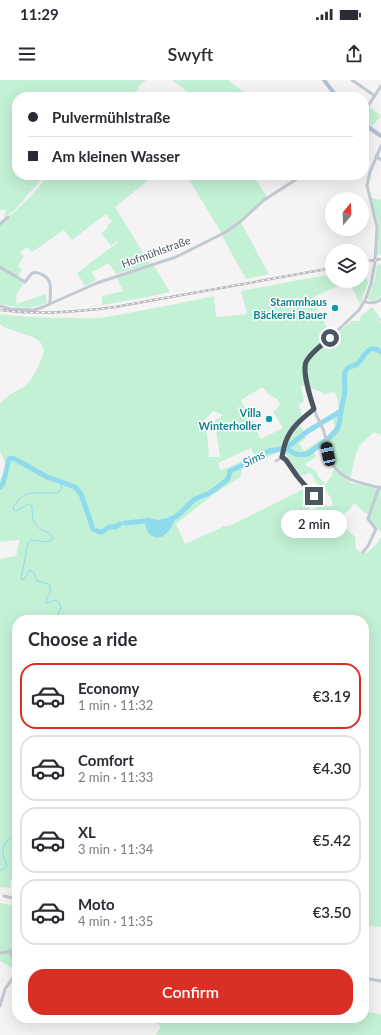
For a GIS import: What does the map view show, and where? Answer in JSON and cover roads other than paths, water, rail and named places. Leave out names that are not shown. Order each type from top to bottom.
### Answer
[{"type":"main road","points":[[324,80],[333,92]]},
{"type":"main road","points":[[369,128],[381,136]]},
{"type":"street","points":[[352,80],[375,96]]},
{"type":"street","points":[[369,105],[381,86]]},
{"type":"street","points":[[369,176],[381,146]]},
{"type":"street","points":[[376,156],[381,160]]},
{"type":"street","name":"Hofmühlstraße","points":[[0,306],[10,309],[38,309],[97,283],[176,257],[226,232],[240,222],[264,200],[295,180]]},
{"type":"street","points":[[363,552],[368,546],[376,529],[368,519],[380,488],[345,478],[332,463],[328,454],[323,430],[314,409],[305,364],[317,349],[356,314],[364,302],[371,284],[377,227],[367,185],[368,180]]},
{"type":"street","points":[[0,224],[8,217]]},
{"type":"street","points":[[0,267],[25,282],[32,273],[37,272],[41,274],[50,283],[50,304]]},
{"type":"street","points":[[364,302],[374,303],[381,299]]},
{"type":"street","points":[[276,461],[280,460],[282,457],[286,441],[292,429],[314,409]]},
{"type":"street","points":[[282,457],[314,496]]},
{"type":"street","points":[[4,896],[12,898]]},
{"type":"street","points":[[0,953],[10,952],[12,956]]},
{"type":"street","points":[[0,1006],[3,988],[12,978]]},
{"type":"street","points":[[369,979],[381,980]]},
{"type":"water","points":[[173,516],[176,517],[168,533],[159,537],[151,536],[146,525],[147,517],[157,520]]},
{"type":"waterway","name":"Sims","points":[[171,519],[175,518],[195,499],[210,493],[228,479],[230,471],[269,451],[286,448],[296,454],[308,454],[324,442],[336,431],[339,425],[345,394],[344,376],[346,370],[357,364],[369,350],[376,349],[381,352]]},
{"type":"waterway","points":[[286,448],[308,431],[341,411]]},
{"type":"waterway","name":"Sims","points":[[0,487],[3,484],[9,459],[12,458],[47,477],[75,487],[81,494],[93,529],[102,532],[109,527],[115,527],[120,524]]},
{"type":"waterway","points":[[58,615],[61,608],[59,602],[55,600],[46,603],[50,592],[49,584],[37,581],[34,573],[30,570],[23,580],[21,579],[28,543],[31,540],[45,542],[53,539],[52,536],[38,528],[34,522],[32,506],[30,504],[17,511],[14,510],[13,507],[21,498],[30,493],[59,492],[62,483]]},
{"type":"waterway","name":"Sims","points":[[125,523],[151,522]]},
{"type":"waterway","points":[[0,871],[7,866],[3,856],[3,850],[5,844],[12,837]]},
{"type":"railway","points":[[369,261],[381,259]]},
{"type":"railway","points":[[0,310],[15,312],[58,312],[115,307],[325,269]]},
{"type":"place","name":"Stammhaus Bäckerei Bauer","points":[[335,308]]},
{"type":"place","name":"Villa Winterholler","points":[[269,419]]}]
